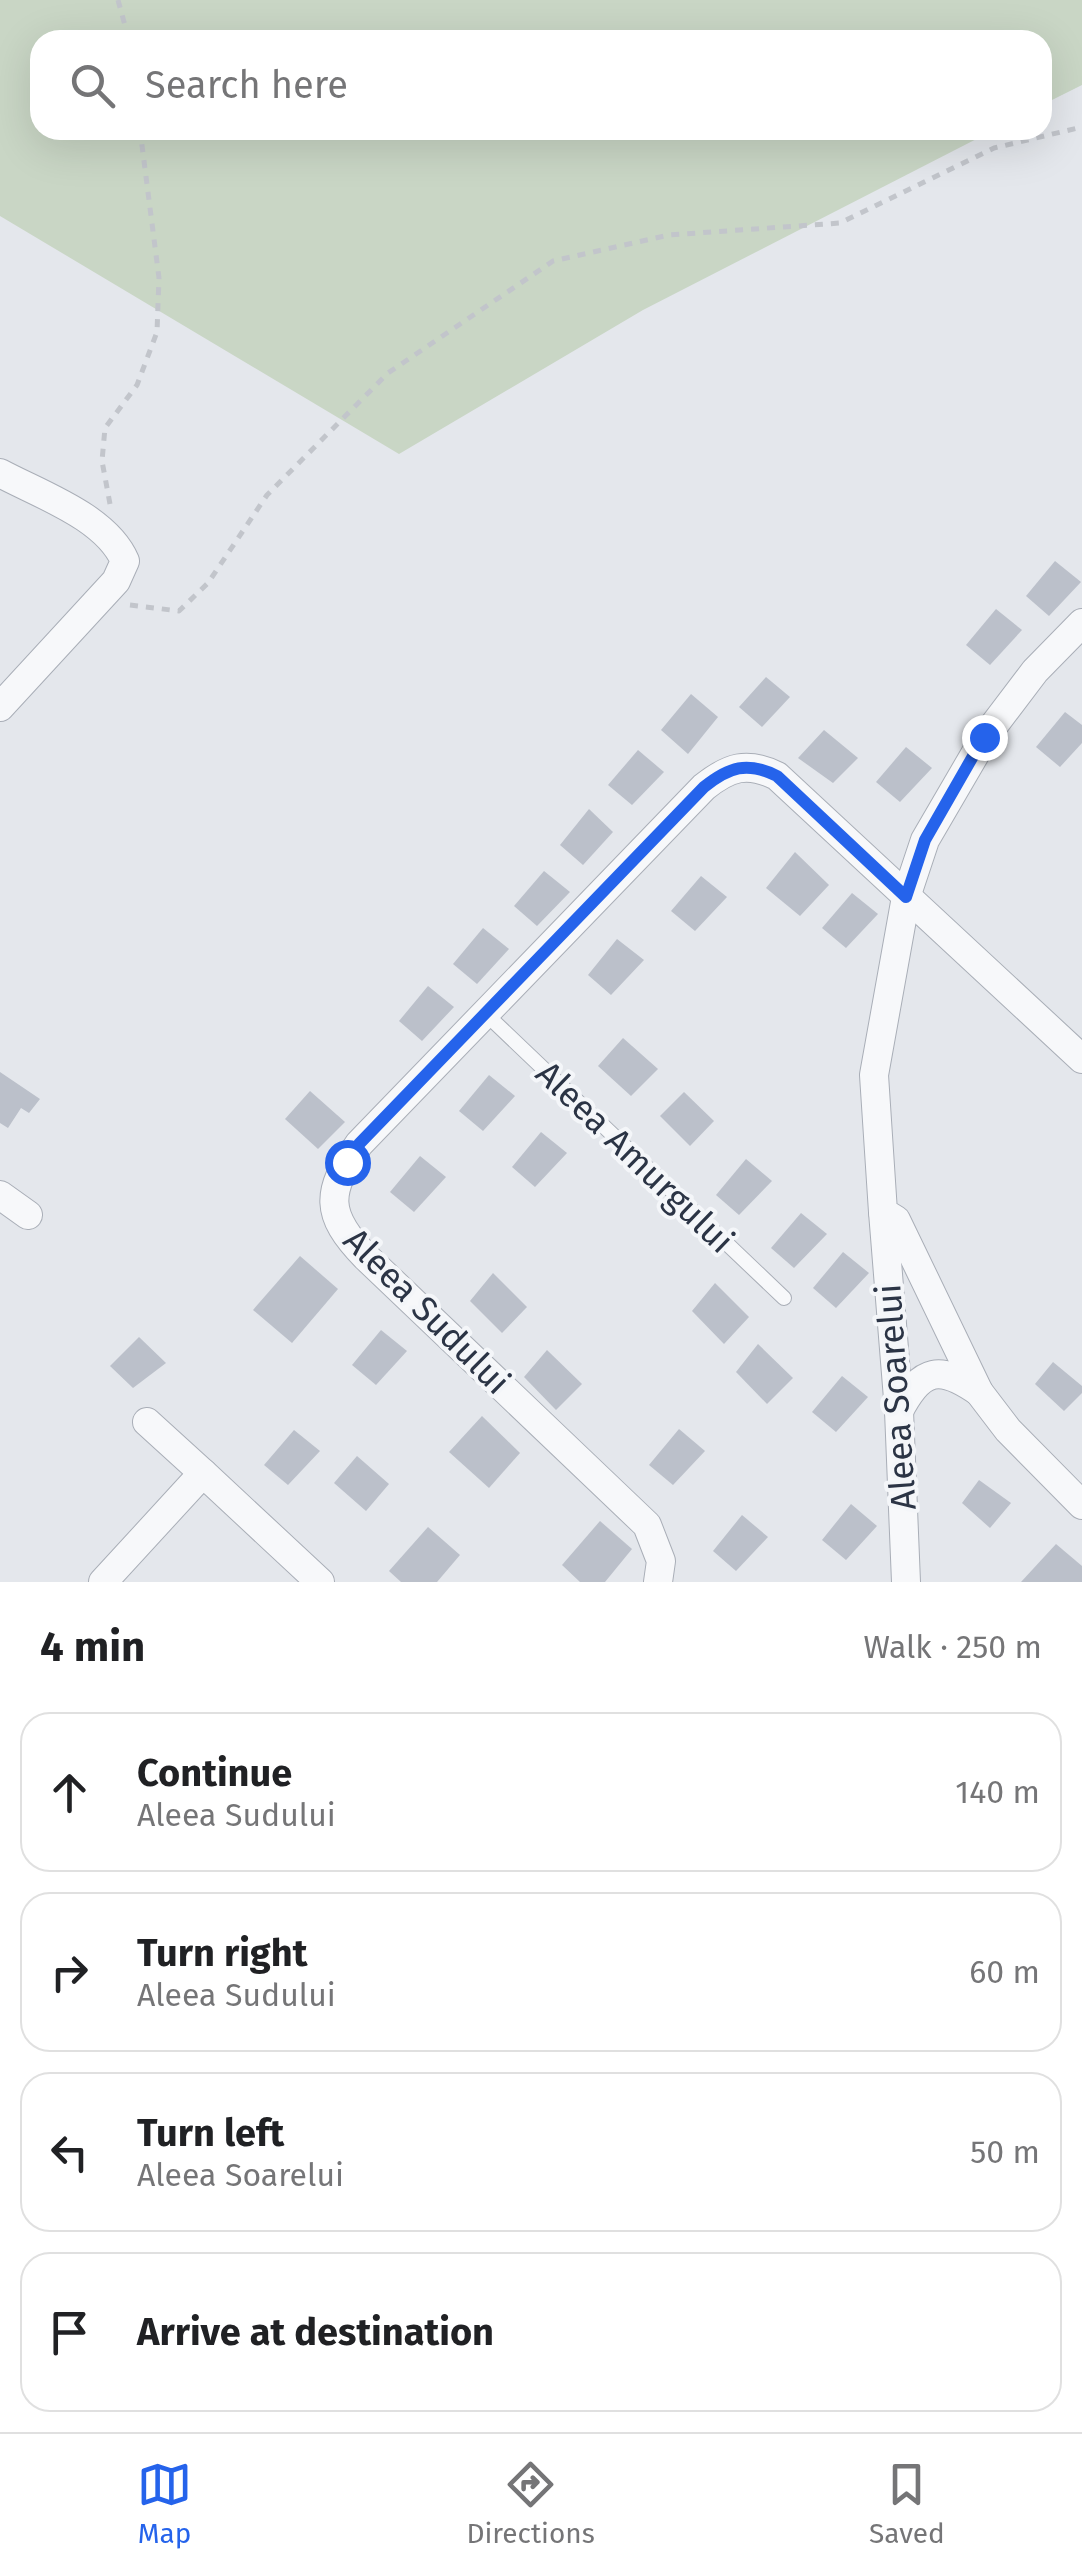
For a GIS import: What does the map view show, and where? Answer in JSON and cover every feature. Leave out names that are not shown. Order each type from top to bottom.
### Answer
[{"type":"street","points":[[0,473],[104,529],[125,561],[116,580],[0,707]]},
{"type":"street","name":"Aleea Soarelui","points":[[906,1582],[900,1411],[874,1075],[906,897],[925,840],[984,737],[1034,671],[1082,623]]},
{"type":"street","name":"Aleea Sudului","points":[[658,1582],[662,1561],[648,1524],[366,1257],[337,1222],[334,1183],[359,1144],[704,787],[723,772],[743,766],[777,776],[1082,1060]]},
{"type":"street","points":[[0,1195],[28,1215]]},
{"type":"street","name":"Aleea Soarelui","points":[[883,1212],[900,1226],[980,1392],[1008,1430],[1082,1505]]},
{"type":"street","points":[[900,1411],[912,1386],[933,1374],[956,1376],[980,1392]]},
{"type":"street","points":[[147,1422],[320,1582]]},
{"type":"street","points":[[103,1582],[203,1473]]},
{"type":"lane","name":"Aleea Amurgului","points":[[487,1015],[784,1298]]},
{"type":"path","points":[[118,0],[127,30]]},
{"type":"path","points":[[1052,134],[1082,127]]},
{"type":"path","points":[[104,529],[112,517],[102,461],[105,428],[138,385],[157,332],[159,278],[141,140]]},
{"type":"path","points":[[97,601],[178,611],[208,584],[267,495],[388,373],[552,260],[669,234],[840,223],[994,148],[1028,140]]},
{"type":"green space","points":[[0,0],[1082,0],[1082,85],[1052,100],[1052,30],[30,30],[30,140],[974,140],[643,310],[399,454],[0,216]]},
{"type":"building","points":[[1055,561],[1081,582],[1049,616],[1026,596]]},
{"type":"building","points":[[996,609],[1022,630],[990,665],[966,645]]},
{"type":"building","points":[[766,677],[790,697],[762,727],[739,707]]},
{"type":"building","points":[[691,694],[718,717],[688,754],[661,730]]},
{"type":"building","points":[[1065,712],[1082,725],[1082,743],[1060,767],[1036,747]]},
{"type":"building","points":[[824,730],[858,758],[833,783],[798,758]]},
{"type":"building","points":[[906,747],[932,768],[900,802],[876,782]]},
{"type":"building","points":[[638,750],[664,772],[632,805],[608,785]]},
{"type":"building","points":[[589,809],[613,832],[583,865],[560,845]]},
{"type":"building","points":[[795,852],[829,885],[800,916],[766,888]]},
{"type":"building","points":[[544,871],[570,892],[537,926],[514,906]]},
{"type":"building","points":[[701,876],[727,897],[695,931],[671,911]]},
{"type":"building","points":[[852,893],[878,914],[846,948],[822,928]]},
{"type":"building","points":[[483,928],[509,949],[477,984],[453,964]]},
{"type":"building","points":[[617,939],[644,960],[611,995],[588,975]]},
{"type":"building","points":[[428,986],[454,1007],[422,1041],[399,1021]]},
{"type":"building","points":[[623,1038],[658,1069],[631,1096],[598,1066]]},
{"type":"building","points":[[0,1072],[40,1099],[29,1113],[21,1108],[8,1128],[0,1123]]},
{"type":"building","points":[[489,1075],[515,1096],[483,1131],[459,1111]]},
{"type":"building","points":[[310,1091],[345,1122],[318,1149],[285,1119]]},
{"type":"building","points":[[684,1092],[714,1121],[690,1146],[660,1116]]},
{"type":"building","points":[[541,1132],[567,1153],[535,1187],[512,1167]]},
{"type":"building","points":[[420,1156],[446,1177],[414,1212],[390,1192]]},
{"type":"building","points":[[746,1159],[772,1181],[739,1215],[716,1195]]},
{"type":"building","points":[[801,1213],[827,1234],[794,1268],[771,1248]]},
{"type":"building","points":[[843,1252],[869,1273],[836,1308],[813,1288]]},
{"type":"building","points":[[300,1256],[338,1289],[292,1343],[253,1310]]},
{"type":"building","points":[[493,1273],[527,1307],[502,1333],[470,1301]]},
{"type":"building","points":[[715,1283],[749,1317],[724,1344],[692,1311]]},
{"type":"building","points":[[381,1330],[407,1351],[376,1385],[352,1365]]},
{"type":"building","points":[[139,1337],[166,1363],[133,1388],[110,1366]]},
{"type":"building","points":[[758,1344],[793,1378],[767,1404],[736,1372]]},
{"type":"building","points":[[547,1350],[582,1384],[556,1410],[524,1377]]},
{"type":"building","points":[[1053,1362],[1082,1386],[1082,1393],[1064,1411],[1035,1384]]},
{"type":"building","points":[[842,1376],[868,1397],[836,1432],[812,1412]]},
{"type":"building","points":[[482,1416],[520,1453],[489,1488],[449,1452]]},
{"type":"building","points":[[679,1429],[705,1451],[673,1485],[649,1465]]},
{"type":"building","points":[[294,1430],[320,1451],[288,1485],[264,1465]]},
{"type":"building","points":[[357,1456],[389,1484],[366,1511],[334,1483]]},
{"type":"building","points":[[979,1480],[1011,1503],[990,1528],[962,1503]]},
{"type":"building","points":[[851,1504],[877,1526],[846,1560],[822,1540]]},
{"type":"building","points":[[742,1515],[768,1537],[736,1571],[713,1551]]},
{"type":"building","points":[[600,1521],[632,1549],[605,1582],[580,1582],[562,1565]]},
{"type":"building","points":[[428,1527],[460,1555],[437,1582],[401,1582],[389,1571]]},
{"type":"building","points":[[1056,1544],[1082,1566],[1082,1582],[1021,1582]]},
{"type":"route","points":[[347,1162],[359,1144],[704,787],[723,772],[743,766],[777,776],[906,897],[925,840],[984,737]]}]
